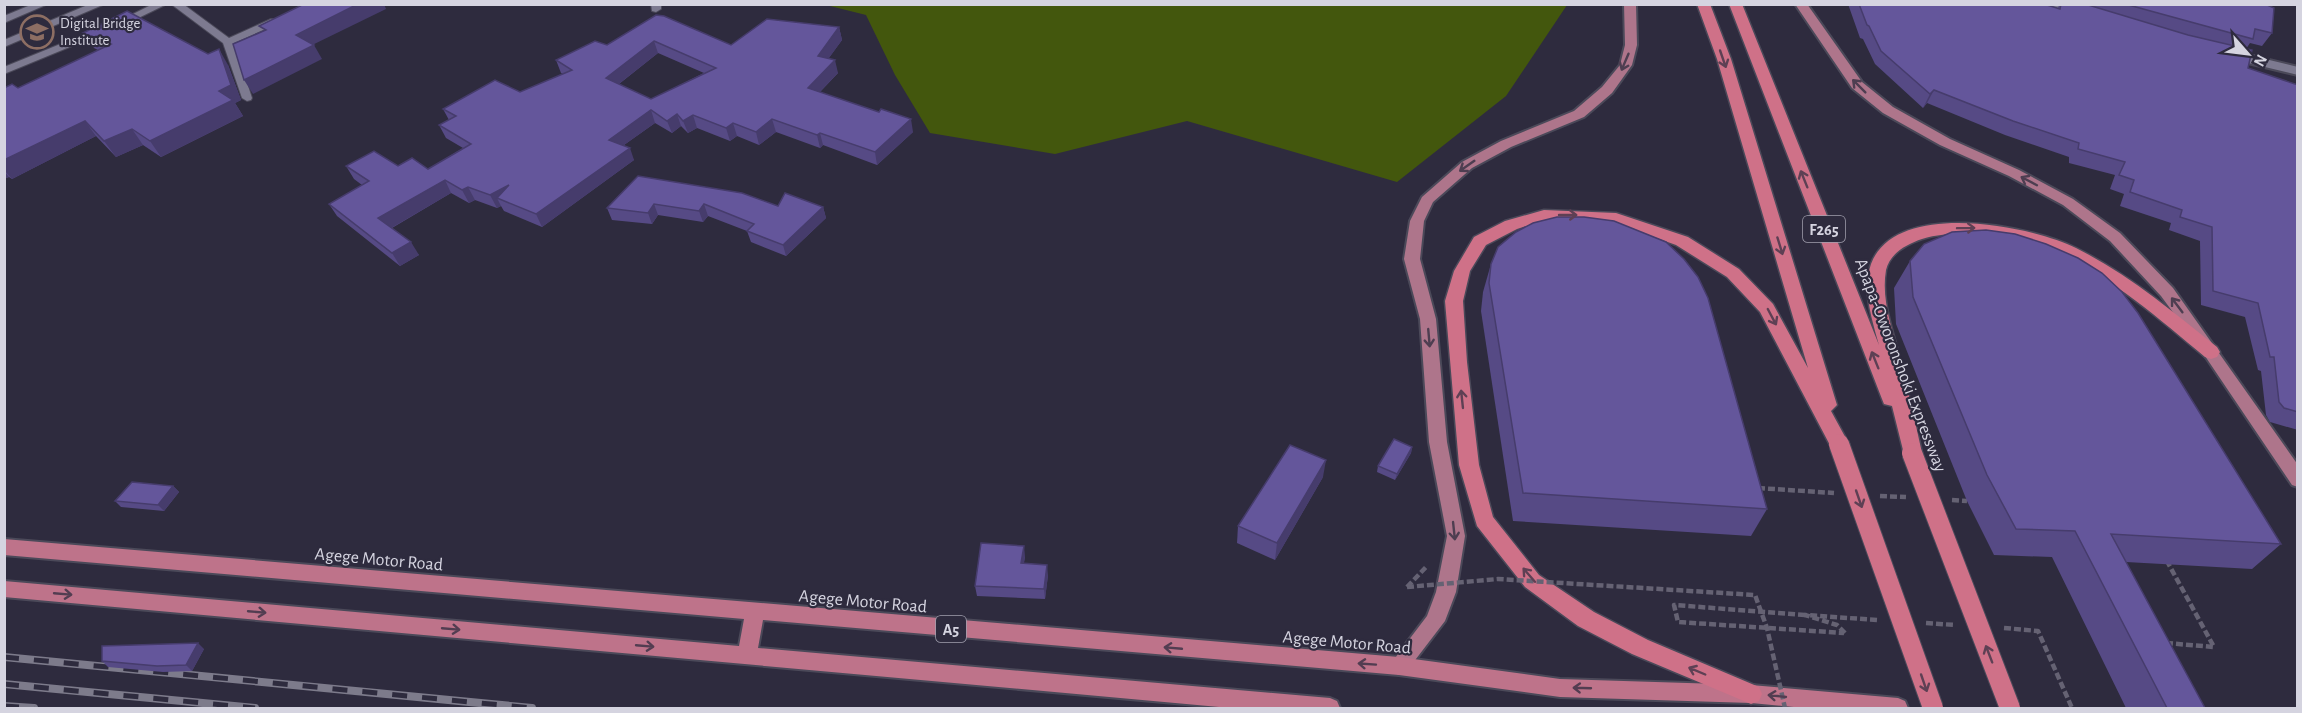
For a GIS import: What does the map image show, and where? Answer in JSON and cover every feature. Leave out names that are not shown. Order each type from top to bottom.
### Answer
[{"type":"highway","name":"F265","points":[[1703,4],[1724,60],[1839,444],[1933,708]]},
{"type":"highway","name":"Apapa-Oworonshoki Expressway","points":[[1736,4],[2010,708]]},
{"type":"highway","points":[[1751,694],[1640,647],[1586,619],[1532,581],[1484,520],[1468,454],[1454,301],[1462,271],[1480,241],[1511,225],[1544,215],[1616,218],[1658,231],[1700,250],[1733,273],[1767,308],[1839,444]]},
{"type":"highway","points":[[1912,453],[1878,302],[1878,270],[1887,251],[1909,237],[1936,229],[1987,228],[2026,235],[2068,249],[2107,271],[2211,352]]},
{"type":"highway","name":"Agege Motor Road","points":[[4,548],[1399,666],[1560,688],[1751,694],[1898,708]]},
{"type":"highway","points":[[4,589],[1330,708]]},
{"type":"highway","points":[[747,656],[755,612]]},
{"type":"main road","points":[[1399,666],[1435,621],[1446,592],[1456,536],[1438,442],[1428,319],[1412,260],[1417,221],[1427,200],[1467,165],[1506,144],[1579,114],[1607,90],[1626,65],[1631,45],[1630,4]]},
{"type":"main road","points":[[1801,4],[1857,85],[1888,110],[1945,142],[2014,173],[2068,202],[2115,237],[2167,292],[2298,480]]},
{"type":"street","points":[[2045,4],[2091,17]]},
{"type":"street","points":[[2217,51],[2298,71]]},
{"type":"lane","points":[[4,20],[43,4]]},
{"type":"lane","points":[[4,44],[100,4]]},
{"type":"lane","points":[[4,72],[162,4]]},
{"type":"lane","points":[[176,4],[228,42],[247,99]]},
{"type":"lane","points":[[228,42],[280,18]]},
{"type":"path","points":[[2155,642],[2214,647],[2168,563]]},
{"type":"path","points":[[1407,587],[1498,579],[1755,595],[1767,628],[1785,708]]},
{"type":"path","points":[[1805,615],[1837,625],[1845,633],[1678,622],[1674,604],[1887,620]]},
{"type":"path","points":[[1922,623],[1957,625]]},
{"type":"path","points":[[1992,627],[2038,631],[2072,708]]},
{"type":"green space","points":[[826,5],[1567,5],[1506,96],[1397,182],[1187,121],[1055,154],[930,133],[895,75],[866,15]]},
{"type":"building","points":[[304,4],[358,4],[296,35],[314,45],[244,80],[233,44],[266,30],[259,26]]},
{"type":"building","points":[[1859,4],[2044,4],[2060,9],[2061,4],[2085,4],[2188,35],[2252,50],[2248,68],[2298,85],[2298,412],[2284,408],[2279,402],[2274,357],[2270,357],[2258,303],[2213,291],[2212,227],[2180,217],[2182,210],[2130,192],[2134,180],[2119,175],[2125,162],[2078,149],[2079,143],[2013,121],[1934,90],[1930,94],[1881,51]]},
{"type":"building","points":[[2125,4],[2265,4],[2274,8],[2272,33],[2255,29],[2253,39]]},
{"type":"building","points":[[127,11],[208,54],[219,49],[231,85],[219,91],[233,100],[150,141],[132,129],[104,141],[85,121],[4,160],[4,88],[12,84],[18,88],[111,44],[83,33]]},
{"type":"building","points":[[656,15],[664,16],[731,45],[767,19],[839,27],[818,56],[835,60],[808,88],[879,112],[881,109],[911,119],[875,152],[772,119],[756,132],[733,123],[726,128],[693,115],[683,121],[677,114],[667,121],[651,110],[609,140],[630,148],[536,214],[497,198],[509,185],[490,195],[468,187],[462,190],[445,180],[378,218],[411,242],[392,253],[329,204],[369,181],[346,166],[374,151],[398,166],[412,158],[428,169],[471,144],[439,125],[456,116],[443,109],[495,80],[520,92],[572,70],[556,60],[595,41],[607,45]],"holes":[[[654,41],[716,68],[651,99],[606,78]]]},
{"type":"building","points":[[638,176],[742,193],[778,206],[785,193],[823,207],[783,245],[747,231],[754,224],[704,204],[699,211],[654,204],[648,213],[607,208]]},
{"type":"building","points":[[1557,217],[1584,217],[1614,221],[1666,242],[1684,259],[1698,277],[1708,298],[1767,509],[1523,493],[1489,283],[1491,264],[1498,247],[1516,232],[1533,223]]},
{"type":"building","points":[[1986,230],[2015,234],[2078,258],[2102,273],[2122,292],[2138,313],[2281,544],[2111,534],[2205,708],[2167,708],[2075,531],[2016,529],[1987,475],[1913,297],[1910,261],[1924,244],[1952,232]]},
{"type":"building","points":[[1394,439],[1412,447],[1397,474],[1378,466]]},
{"type":"building","points":[[1290,445],[1326,460],[1277,543],[1238,526]]},
{"type":"building","points":[[132,482],[173,486],[158,505],[115,501]]},
{"type":"building","points":[[981,543],[1024,546],[1021,563],[1047,565],[1044,589],[975,586]]},
{"type":"building","points":[[198,643],[186,665],[157,666],[102,661],[102,646]]},
{"type":"railway","points":[[4,657],[532,708]]},
{"type":"railway","points":[[4,684],[255,708]]},
{"type":"railway","points":[[4,706],[34,708]]},
{"type":"place","name":"Digital Bridge Institute","points":[[37,32]]}]
